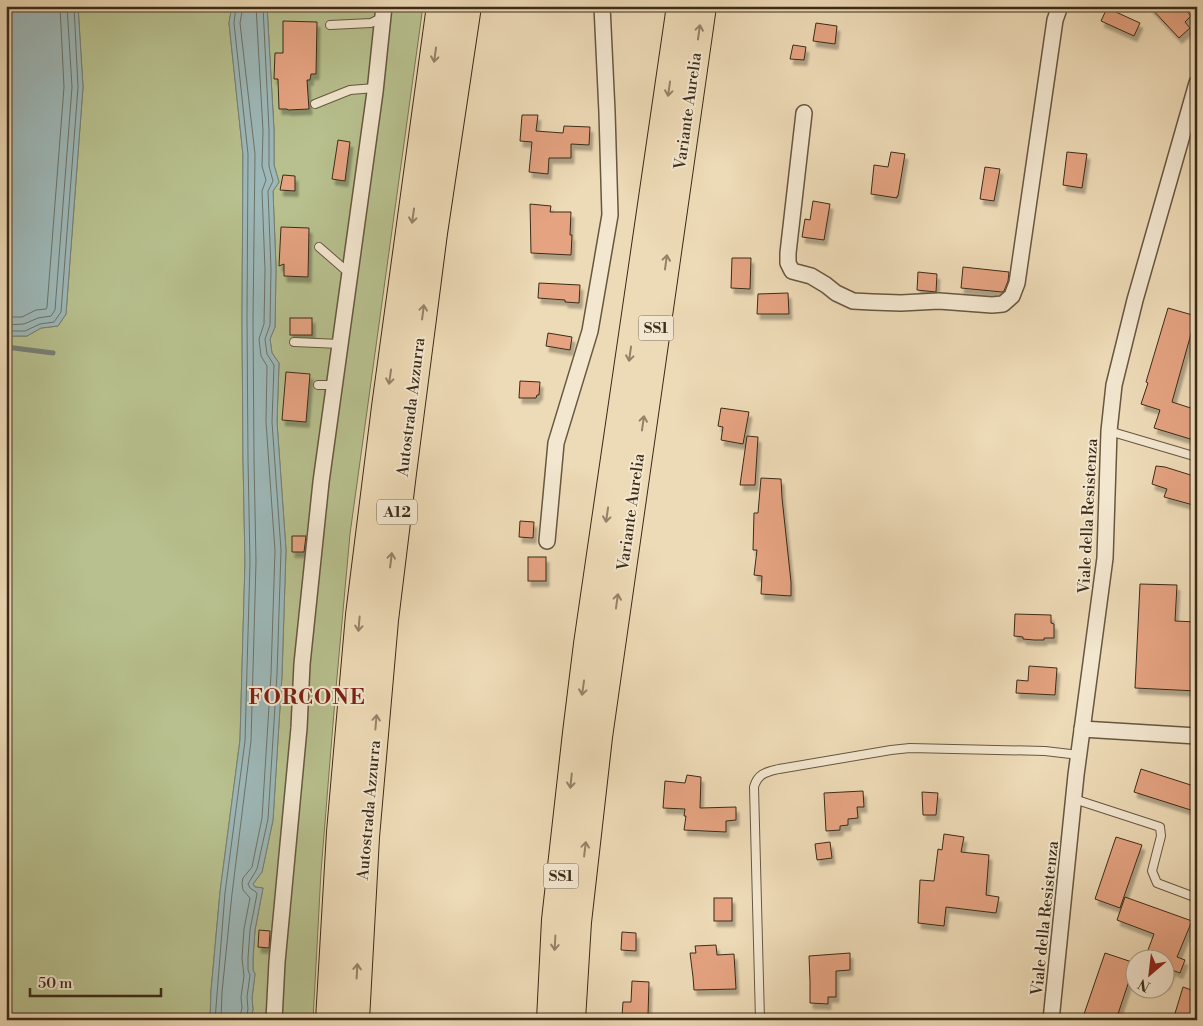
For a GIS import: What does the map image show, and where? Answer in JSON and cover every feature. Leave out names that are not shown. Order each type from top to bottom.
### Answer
[{"type":"highway","name":"Autostrada Azzurra","points":[[330,1020],[341,832],[360,615],[386,407],[441,6]]},
{"type":"highway","name":"Autostrada Azzurra","points":[[355,1020],[365,837],[384,620],[433,233],[467,6]]},
{"type":"highway","name":"Variante Aurelia","points":[[600,647],[681,6]]},
{"type":"highway","name":"Variante Aurelia","points":[[551,1020],[556,920],[702,6]]},
{"type":"highway","name":"Variante Aurelia","points":[[571,1020],[587,735]]},
{"type":"street","points":[[547,541],[556,443],[590,331],[610,215],[602,6]]},
{"type":"street","points":[[804,113],[788,253],[788,263],[792,271],[811,276],[836,293],[853,300],[901,303],[939,301],[992,305],[1003,304],[1012,296],[1017,283],[1055,20],[1060,6]]},
{"type":"street","points":[[274,1020],[277,962],[299,728],[302,664],[321,482],[375,88],[383,12]]},
{"type":"street","name":"Viale della Resistenza","points":[[1051,1020],[1079,754],[1105,558],[1109,430],[1114,385],[1138,290],[1197,83]]},
{"type":"street","points":[[1082,729],[1197,736]]},
{"type":"lane","points":[[330,25],[371,22],[383,12]]},
{"type":"lane","points":[[315,104],[350,90],[375,88]]},
{"type":"lane","points":[[319,247],[350,274]]},
{"type":"lane","points":[[294,342],[340,344]]},
{"type":"lane","points":[[318,385],[334,385]]},
{"type":"lane","points":[[1109,430],[1197,457]]},
{"type":"lane","points":[[760,1020],[754,787],[756,780],[764,773],[910,748],[1045,751],[1079,754]]},
{"type":"lane","points":[[1074,799],[1160,827],[1161,836],[1152,872],[1157,883],[1197,898]]},
{"type":"green space","points":[[78,6],[232,6],[229,23],[243,155],[242,320],[245,562],[240,740],[220,892],[210,1020],[6,1020],[6,336],[27,336],[41,328],[58,326],[66,314],[83,87]]},
{"type":"green space","points":[[267,6],[423,6],[350,534],[321,872],[313,1020],[250,1020],[253,1010],[252,998],[255,974],[253,958],[255,930],[263,888],[255,887],[253,884],[262,872],[273,820],[282,675],[286,550],[277,422],[279,363],[272,353],[270,339],[275,327],[276,266],[273,191],[279,182],[274,165],[274,130]]},
{"type":"water","points":[[6,6],[78,6],[83,87],[66,314],[58,326],[41,328],[27,336],[6,336]]},
{"type":"water","points":[[232,6],[267,6],[274,130],[274,165],[279,182],[273,191],[276,269],[275,327],[270,339],[272,353],[279,363],[277,422],[286,550],[282,675],[273,820],[262,872],[253,884],[255,887],[263,888],[255,930],[253,1010],[250,1020],[210,1020],[220,892],[240,740],[245,562],[242,320],[243,155],[229,23]]},
{"type":"building","points":[[1149,6],[1182,6],[1191,16],[1185,22],[1190,28],[1179,38]]},
{"type":"building","points":[[1107,8],[1140,23],[1134,36],[1101,21]]},
{"type":"building","points":[[283,21],[317,22],[316,74],[311,74],[310,80],[307,80],[309,109],[279,109],[278,79],[274,79],[275,53],[283,53]]},
{"type":"building","points":[[816,23],[837,26],[835,44],[813,41]]},
{"type":"building","points":[[793,45],[806,47],[804,60],[790,59]]},
{"type":"building","points":[[522,115],[538,115],[536,131],[563,133],[564,126],[590,127],[589,145],[571,144],[571,158],[549,158],[548,174],[529,172],[532,142],[520,141]]},
{"type":"building","points":[[338,140],[350,142],[345,181],[332,179]]},
{"type":"building","points":[[891,152],[905,154],[898,196],[897,198],[871,194],[874,165],[888,167]]},
{"type":"building","points":[[1067,152],[1087,154],[1082,188],[1063,185]]},
{"type":"building","points":[[985,167],[1000,169],[994,201],[980,199]]},
{"type":"building","points":[[283,175],[295,176],[295,191],[280,190]]},
{"type":"building","points":[[813,201],[830,204],[824,240],[802,237],[805,219],[810,220]]},
{"type":"building","points":[[530,204],[551,206],[550,212],[571,212],[571,255],[531,253]]},
{"type":"building","points":[[281,227],[309,228],[308,277],[284,276],[284,264],[279,266]]},
{"type":"building","points":[[732,258],[751,258],[750,289],[731,288]]},
{"type":"building","points":[[963,267],[1009,272],[1004,291],[961,288]]},
{"type":"building","points":[[918,272],[937,274],[936,292],[917,290]]},
{"type":"building","points":[[539,283],[580,285],[579,303],[538,298]]},
{"type":"building","points":[[788,293],[789,314],[757,314],[758,294]]},
{"type":"building","points":[[1168,308],[1196,316],[1172,402],[1197,410],[1197,441],[1154,428],[1160,410],[1141,404]]},
{"type":"building","points":[[290,318],[312,318],[312,335],[290,335]]},
{"type":"building","points":[[548,333],[572,337],[570,350],[546,346]]},
{"type":"building","points":[[286,372],[310,374],[306,422],[282,420]]},
{"type":"building","points":[[520,381],[540,382],[539,395],[536,398],[519,398]]},
{"type":"building","points":[[721,408],[749,412],[743,444],[721,440],[723,427],[718,426]]},
{"type":"building","points":[[747,436],[758,437],[755,485],[740,485]]},
{"type":"building","points":[[1156,466],[1197,477],[1197,506],[1164,497],[1167,489],[1152,484]]},
{"type":"building","points":[[761,478],[781,479],[791,596],[761,594],[762,576],[754,575],[757,550],[753,550],[754,513],[758,513]]},
{"type":"building","points":[[520,521],[534,522],[533,538],[519,537]]},
{"type":"building","points":[[292,536],[306,536],[304,552],[292,552]]},
{"type":"building","points":[[528,557],[546,557],[546,581],[528,581]]},
{"type":"building","points":[[1140,584],[1177,585],[1175,621],[1197,622],[1197,691],[1135,688]]},
{"type":"building","points":[[1015,614],[1051,615],[1051,623],[1054,624],[1054,638],[1034,640],[1014,636]]},
{"type":"building","points":[[1029,666],[1057,668],[1055,695],[1016,693],[1017,680],[1028,681]]},
{"type":"building","points":[[1141,769],[1197,787],[1197,812],[1134,792]]},
{"type":"building","points":[[687,775],[701,777],[700,808],[736,807],[736,820],[726,821],[726,832],[684,830],[685,809],[663,808],[665,781],[685,783]]},
{"type":"building","points":[[863,791],[864,807],[857,807],[858,818],[848,819],[848,825],[840,826],[840,830],[826,831],[824,793]]},
{"type":"building","points":[[922,792],[938,793],[936,815],[923,815]]},
{"type":"building","points":[[944,834],[964,837],[961,852],[989,855],[986,895],[999,897],[996,913],[946,907],[944,926],[918,923],[920,880],[934,881],[938,849],[942,850]]},
{"type":"building","points":[[1116,837],[1142,845],[1120,908],[1095,899]]},
{"type":"building","points":[[830,842],[832,858],[817,860],[815,844]]},
{"type":"building","points":[[1125,897],[1192,921],[1177,957],[1185,960],[1180,973],[1176,972],[1176,948],[1149,948],[1154,934],[1117,920]]},
{"type":"building","points":[[714,898],[732,898],[732,921],[714,921]]},
{"type":"building","points":[[259,930],[270,931],[269,948],[258,947]]},
{"type":"building","points":[[622,932],[636,933],[636,951],[621,950]]},
{"type":"building","points":[[716,945],[717,955],[734,954],[736,989],[694,990],[690,953],[696,953],[695,946]]},
{"type":"building","points":[[850,953],[850,970],[836,971],[836,997],[828,997],[828,1004],[810,1003],[809,956]]},
{"type":"building","points":[[1105,953],[1126,960],[1126,990],[1116,1020],[1082,1020]]},
{"type":"building","points":[[632,981],[649,982],[648,1015],[622,1016],[623,1002],[631,1002]]},
{"type":"building","points":[[1183,987],[1197,992],[1197,994],[1189,1020],[1173,1020]]},
{"type":"waterway","points":[[6,347],[53,353]]},
{"type":"district","name":"FORCONE","points":[[307,697]]}]
